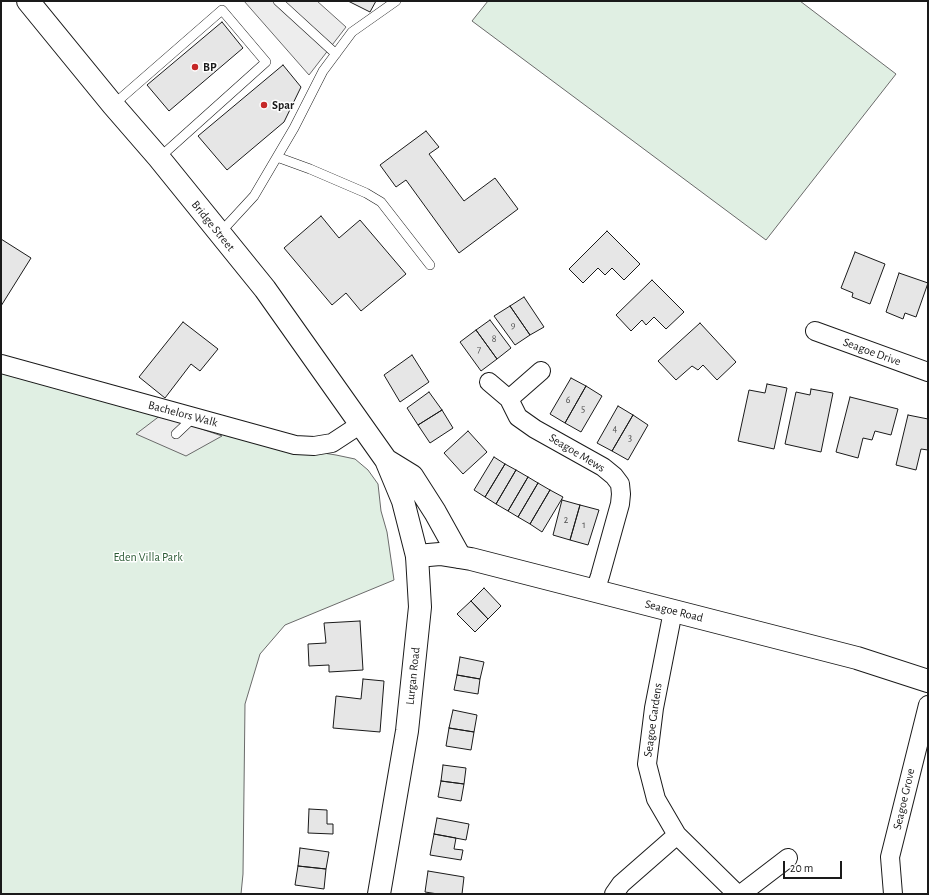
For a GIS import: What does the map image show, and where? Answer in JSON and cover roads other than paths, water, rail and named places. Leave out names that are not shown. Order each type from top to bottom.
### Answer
[{"type":"main road","name":"Bridge Street","points":[[28,1],[113,105],[159,158],[265,289],[386,460]]},
{"type":"main road","name":"Lurgan Road","points":[[379,894],[407,731],[420,607],[417,556],[403,501],[386,460]]},
{"type":"main road","points":[[386,460],[412,476],[435,512],[460,557]]},
{"type":"main road","name":"Seagoe Road","points":[[417,556],[440,554],[471,559],[857,658],[928,681]]},
{"type":"street","name":"Seagoe Drive","points":[[815,331],[928,372]]},
{"type":"street","name":"Bachelors Walk","points":[[1,364],[301,446],[314,446],[332,443],[361,424]]},
{"type":"street","points":[[508,399],[541,371]]},
{"type":"street","name":"Seagoe Mews","points":[[489,382],[508,399],[518,417],[535,429],[603,467],[614,476],[620,484],[620,504],[595,591]]},
{"type":"street","name":"Seagoe Gardens","points":[[672,611],[654,708],[647,764],[656,799],[677,835],[737,894]]},
{"type":"street","name":"Seagoe Grove","points":[[894,894],[890,857],[928,704]]},
{"type":"street","points":[[614,894],[621,884],[677,835]]},
{"type":"street","points":[[741,894],[788,858]]},
{"type":"lane","points":[[278,1],[336,54]]},
{"type":"lane","points":[[219,234],[254,196],[294,128],[323,71],[352,32],[396,1]]},
{"type":"lane","points":[[113,105],[222,10],[266,62],[159,158]]},
{"type":"lane","points":[[277,157],[310,169],[366,193],[381,202],[430,265]]},
{"type":"lane","points":[[176,434],[194,417]]},
{"type":"place","name":"BP","points":[[195,67]]},
{"type":"place","name":"Spar","points":[[264,105]]},
{"type":"park label","name":"Eden Villa Park","points":[[148,557]]}]
